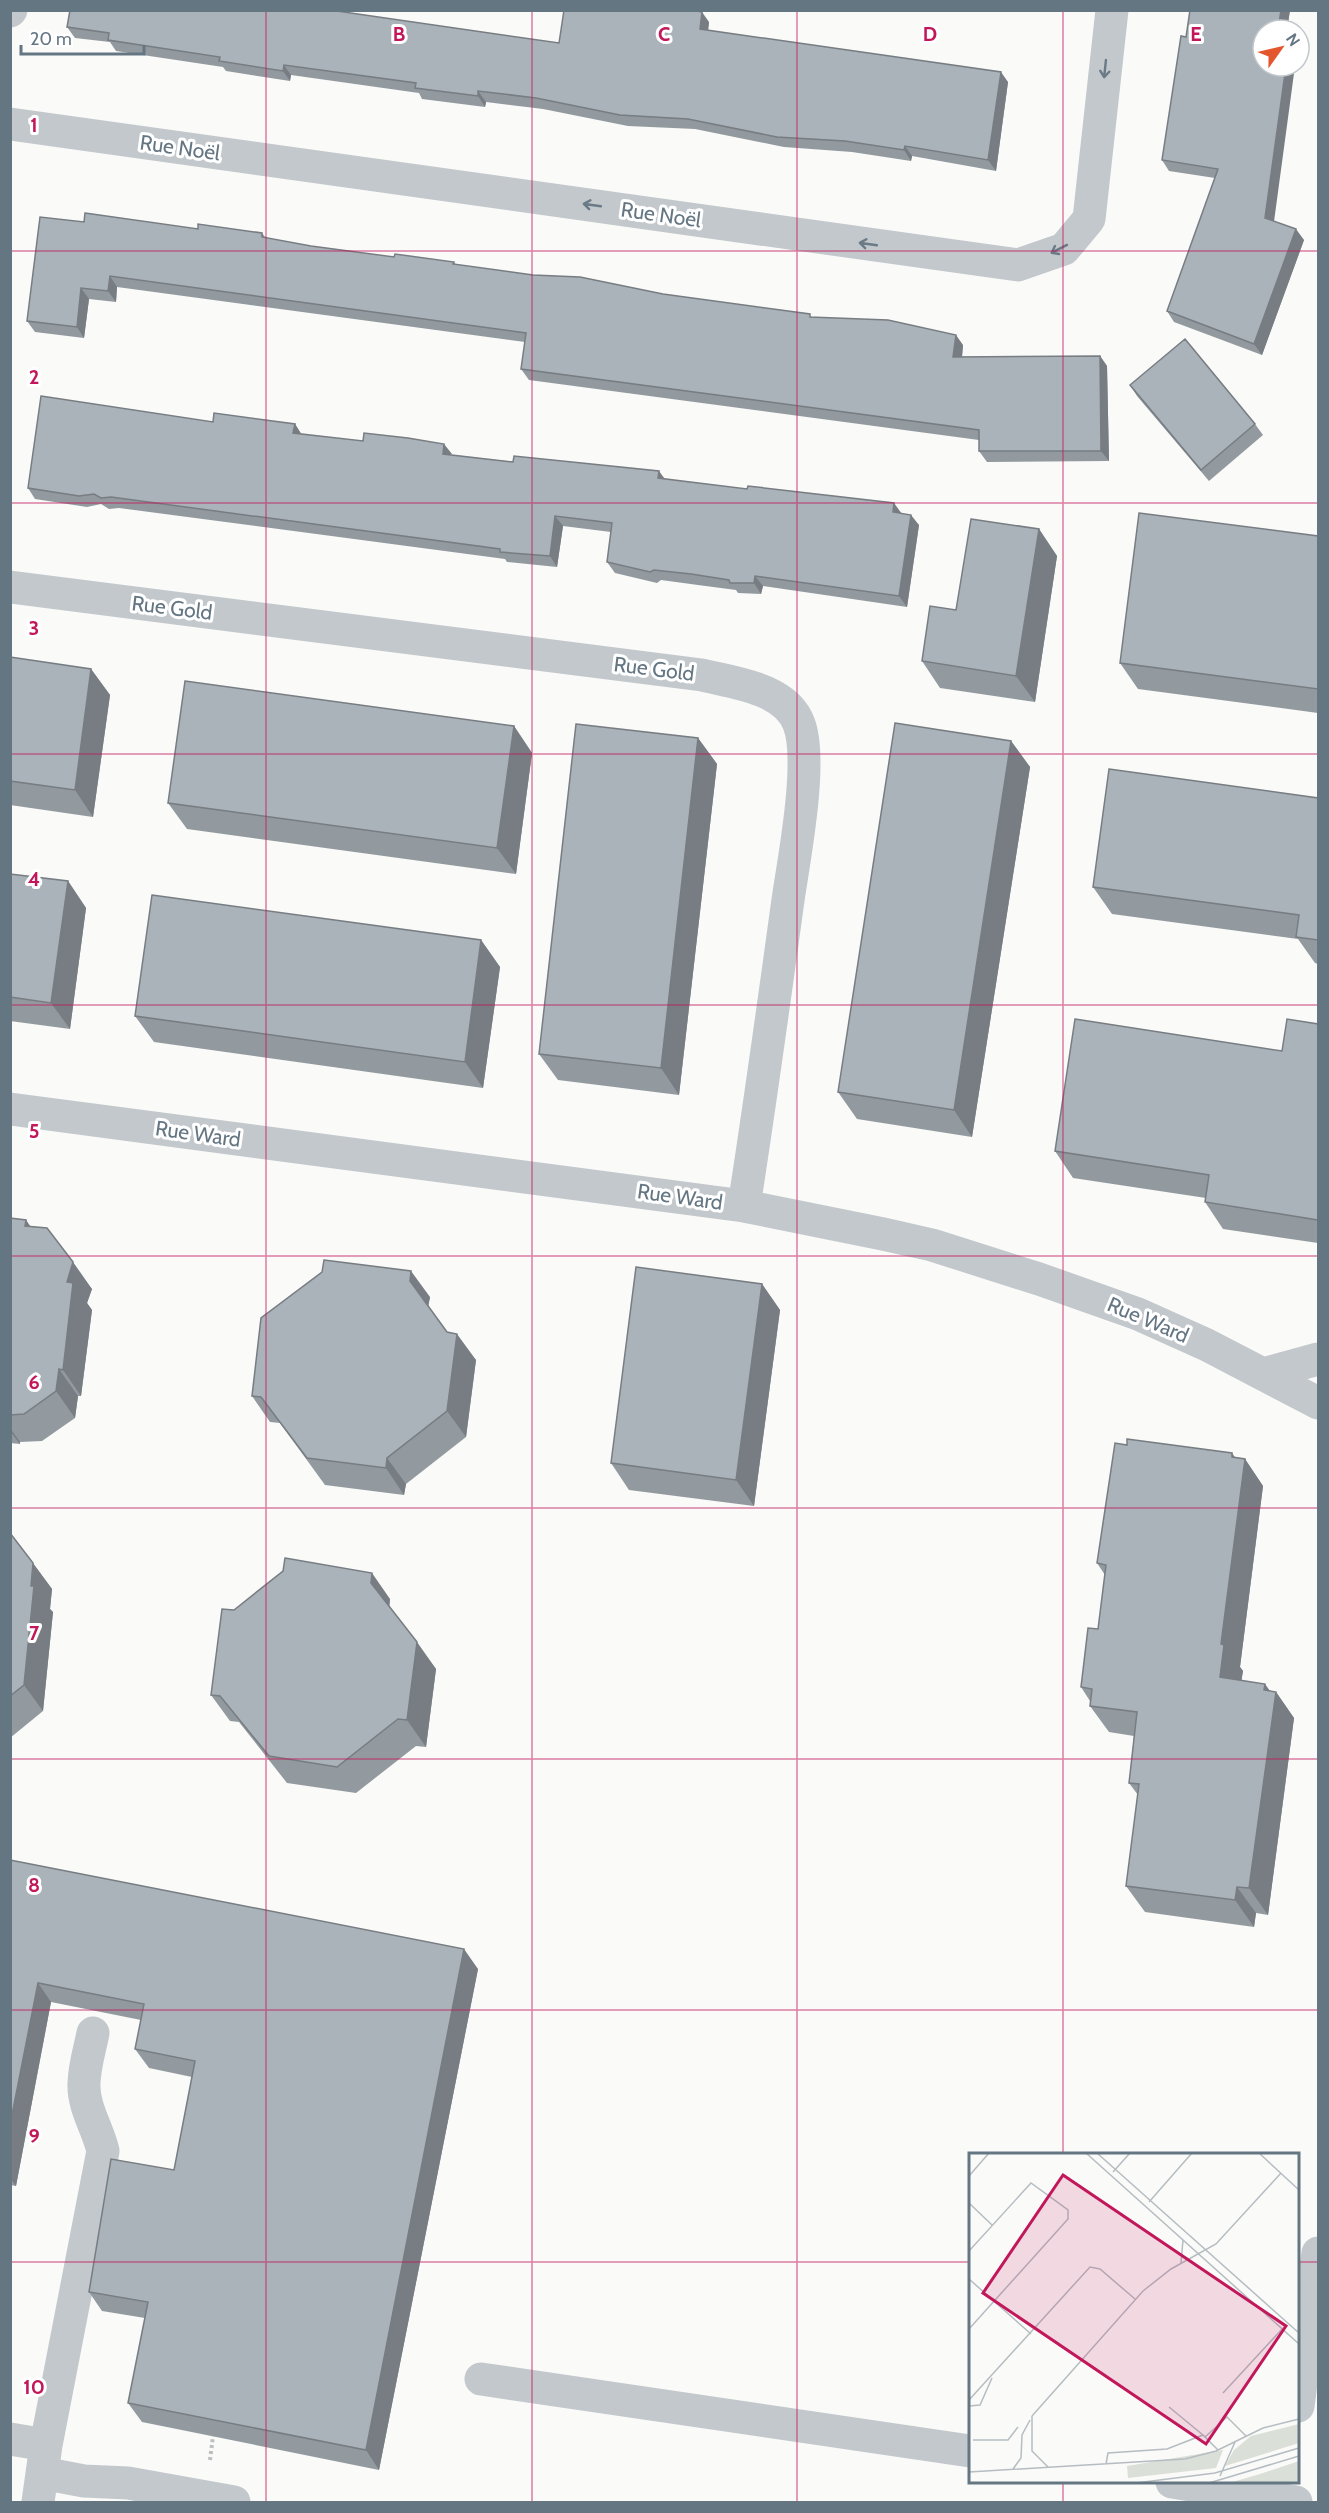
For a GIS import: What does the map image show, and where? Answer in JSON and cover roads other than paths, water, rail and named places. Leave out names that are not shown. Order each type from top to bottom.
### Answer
[{"type":"street","name":"Rue Noël","points":[[10,124],[1018,265],[1064,249],[1089,219],[1112,10]]},
{"type":"street","name":"Rue Gold","points":[[10,587],[702,675],[761,690],[786,705],[799,723],[804,752],[803,780],[797,841],[744,1206]]},
{"type":"street","name":"Rue Ward","points":[[10,1109],[744,1206],[848,1226],[932,1245],[1039,1279],[1166,1326],[1318,1403]]},
{"type":"street","points":[[1263,1374],[1318,1359]]},
{"type":"street","points":[[42,2473],[103,2151],[83,2084],[93,2033]]},
{"type":"street","points":[[1299,2398],[1318,2253]]},
{"type":"street","points":[[481,2379],[969,2451]]},
{"type":"street","points":[[10,2439],[42,2473],[100,2483],[128,2483],[234,2502]]},
{"type":"street","points":[[1186,2483],[1288,2497]]}]
